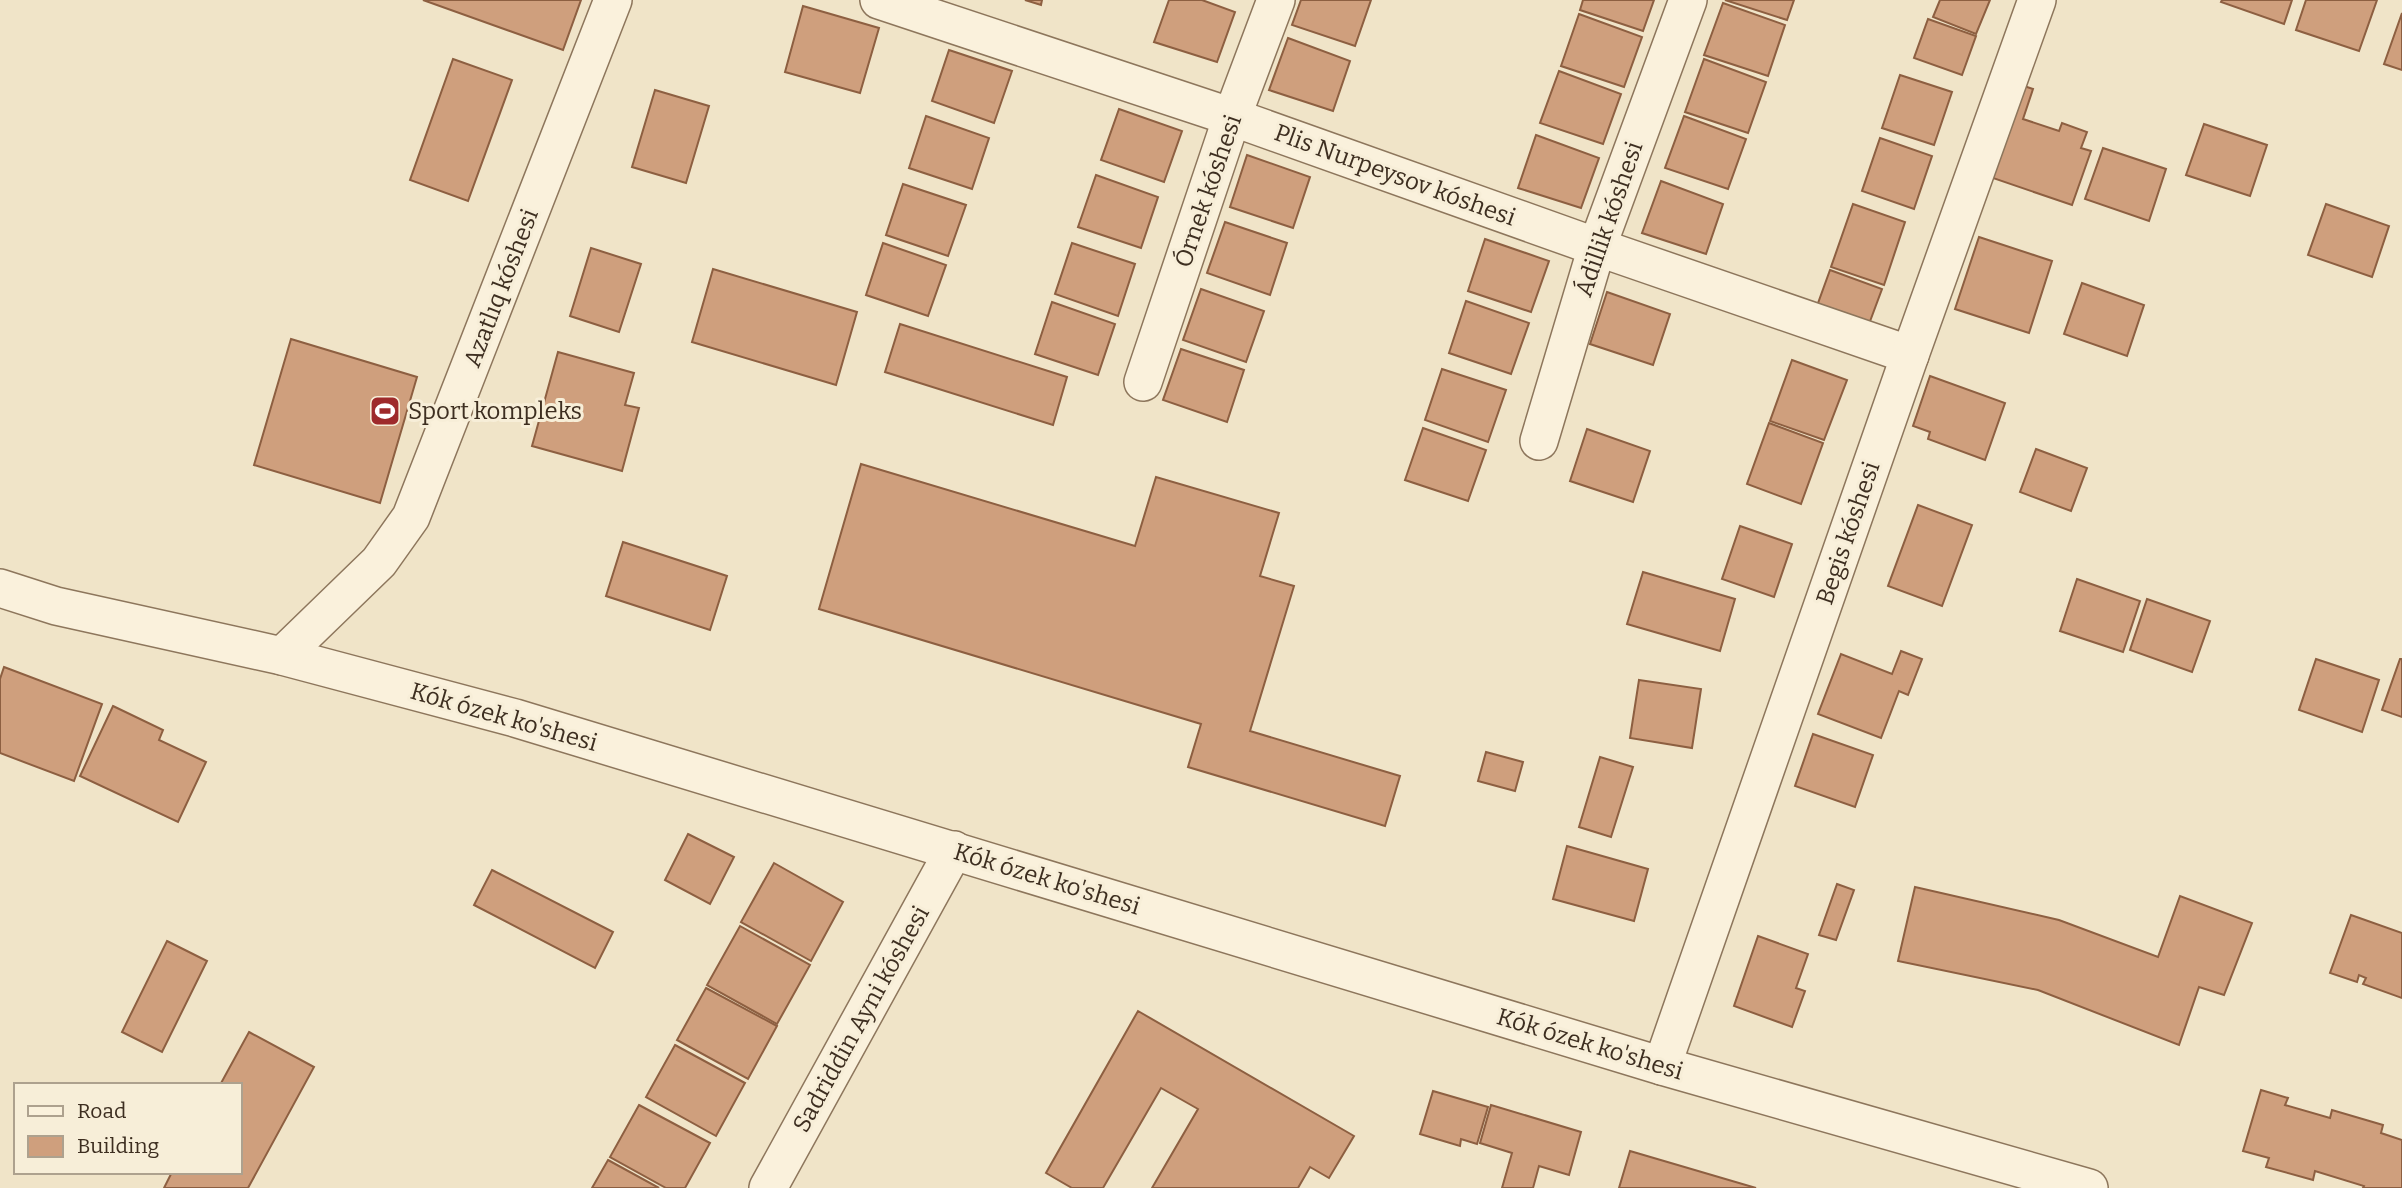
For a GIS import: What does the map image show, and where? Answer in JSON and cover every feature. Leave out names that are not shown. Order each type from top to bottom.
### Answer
[{"type":"street","name":"Azatlıq kóshesi","points":[[282,656],[379,562],[411,517],[613,0]]},
{"type":"street","name":"Plis Nurpeysov kóshesi","points":[[879,0],[937,9],[1597,247],[1910,355]]},
{"type":"street","name":"Órnek kóshesi","points":[[1143,382],[1232,117],[1276,0]]},
{"type":"street","name":"Ádillik kóshesi","points":[[1539,440],[1597,247],[1688,0]]},
{"type":"street","name":"Begis kóshesi","points":[[1662,1066],[2037,0]]},
{"type":"street","name":"Kók ózek ko'shesi","points":[[0,588],[56,606],[282,656],[515,718],[1662,1066],[2089,1188]]},
{"type":"street","name":"Sadriddin Ayni kóshesi","points":[[768,1188],[954,850]]},
{"type":"building","points":[[423,0],[581,0],[563,50]]},
{"type":"building","points":[[1025,0],[1042,0],[1041,5]]},
{"type":"building","points":[[1169,0],[1202,0],[1235,12],[1217,62],[1154,42]]},
{"type":"building","points":[[1301,0],[1371,0],[1355,46],[1292,25]]},
{"type":"building","points":[[1583,0],[1654,0],[1643,31],[1580,10]]},
{"type":"building","points":[[1725,0],[1794,0],[1787,20]]},
{"type":"building","points":[[1940,0],[1990,0],[1976,34],[1933,17]]},
{"type":"building","points":[[2292,0],[2284,24],[2221,2]]},
{"type":"building","points":[[2306,0],[2377,0],[2359,51],[2296,30]]},
{"type":"building","points":[[1723,3],[1785,25],[1768,76],[1704,55]]},
{"type":"building","points":[[803,6],[879,28],[860,93],[785,72]]},
{"type":"building","points":[[2402,13],[2402,70],[2384,64]]},
{"type":"building","points":[[1579,14],[1642,37],[1624,87],[1561,66]]},
{"type":"building","points":[[1928,19],[1976,36],[1962,75],[1914,58]]},
{"type":"building","points":[[1288,38],[1350,61],[1333,111],[1269,90]]},
{"type":"building","points":[[949,50],[1012,71],[994,123],[932,101]]},
{"type":"building","points":[[453,59],[512,80],[468,201],[410,180]]},
{"type":"building","points":[[1704,59],[1766,82],[1748,133],[1685,112]]},
{"type":"building","points":[[1559,71],[1621,94],[1603,144],[1540,123]]},
{"type":"building","points":[[1900,75],[1952,92],[1934,145],[1882,128]]},
{"type":"building","points":[[2018,84],[2033,89],[2023,119],[2059,131],[2062,123],[2087,132],[2081,148],[2091,151],[2072,205],[1987,176]]},
{"type":"building","points":[[655,90],[709,106],[686,183],[632,167]]},
{"type":"building","points":[[1119,109],[1182,131],[1164,182],[1101,160]]},
{"type":"building","points":[[926,116],[989,138],[972,189],[909,168]]},
{"type":"building","points":[[1684,116],[1746,139],[1728,189],[1665,168]]},
{"type":"building","points":[[2204,124],[2267,145],[2250,196],[2186,175]]},
{"type":"building","points":[[1536,135],[1599,158],[1581,208],[1518,188]]},
{"type":"building","points":[[1880,138],[1932,156],[1914,209],[1862,191]]},
{"type":"building","points":[[2103,148],[2166,169],[2149,221],[2085,199]]},
{"type":"building","points":[[1247,155],[1310,177],[1293,228],[1230,207]]},
{"type":"building","points":[[1096,175],[1158,197],[1141,248],[1078,227]]},
{"type":"building","points":[[1661,181],[1723,204],[1706,254],[1642,233]]},
{"type":"building","points":[[903,184],[966,205],[948,256],[886,235]]},
{"type":"building","points":[[1853,204],[1905,222],[1884,285],[1831,267]]},
{"type":"building","points":[[2326,204],[2389,226],[2372,277],[2308,255]]},
{"type":"building","points":[[1225,222],[1287,243],[1270,295],[1207,273]]},
{"type":"building","points":[[1979,237],[2052,261],[2029,333],[1955,309]]},
{"type":"building","points":[[1485,239],[1549,261],[1531,312],[1468,291]]},
{"type":"building","points":[[883,243],[946,265],[928,316],[866,295]]},
{"type":"building","points":[[1072,243],[1135,264],[1118,316],[1055,294]]},
{"type":"building","points":[[591,248],[641,264],[619,332],[570,316]]},
{"type":"building","points":[[713,269],[857,312],[836,385],[692,342]]},
{"type":"building","points":[[1830,270],[1882,289],[1869,324],[1817,306]]},
{"type":"building","points":[[2082,283],[2144,305],[2127,356],[2064,334]]},
{"type":"building","points":[[1201,289],[1264,311],[1246,362],[1183,340]]},
{"type":"building","points":[[1607,292],[1670,314],[1653,365],[1590,344]]},
{"type":"building","points":[[1466,301],[1529,323],[1511,374],[1449,353]]},
{"type":"building","points":[[1052,302],[1115,324],[1098,375],[1035,354]]},
{"type":"building","points":[[900,324],[1067,377],[1053,425],[885,372]]},
{"type":"building","points":[[291,339],[417,377],[380,503],[254,465]]},
{"type":"building","points":[[1181,349],[1244,370],[1227,422],[1163,400]]},
{"type":"building","points":[[558,352],[634,373],[625,405],[639,408],[622,471],[532,446]]},
{"type":"building","points":[[1792,360],[1847,380],[1824,440],[1770,421]]},
{"type":"building","points":[[1442,369],[1506,390],[1488,442],[1425,420]]},
{"type":"building","points":[[1930,376],[2005,403],[1985,460],[1928,439],[1930,432],[1913,426]]},
{"type":"building","points":[[1769,423],[1823,443],[1801,504],[1747,484]]},
{"type":"building","points":[[1423,428],[1486,450],[1468,501],[1405,480]]},
{"type":"building","points":[[1587,429],[1650,451],[1633,502],[1570,481]]},
{"type":"building","points":[[2036,449],[2087,468],[2071,511],[2020,492]]},
{"type":"building","points":[[861,464],[1135,546],[1156,477],[1279,513],[1260,576],[1294,586],[1250,731],[1400,776],[1385,826],[1188,767],[1201,724],[819,609]]},
{"type":"building","points":[[1918,505],[1972,525],[1942,606],[1888,586]]},
{"type":"building","points":[[1740,526],[1792,544],[1774,597],[1722,579]]},
{"type":"building","points":[[623,542],[727,576],[710,630],[606,596]]},
{"type":"building","points":[[1643,572],[1735,599],[1720,651],[1627,624]]},
{"type":"building","points":[[2077,579],[2140,601],[2123,652],[2060,631]]},
{"type":"building","points":[[2147,599],[2210,621],[2192,672],[2130,650]]},
{"type":"building","points":[[1901,651],[1922,659],[1908,695],[1899,691],[1881,738],[1818,714],[1841,654],[1892,674]]},
{"type":"building","points":[[2316,659],[2379,680],[2362,732],[2299,710]]},
{"type":"building","points":[[2402,659],[2402,717],[2382,710]]},
{"type":"building","points":[[4,667],[102,704],[74,781],[0,753],[0,679]]},
{"type":"building","points":[[1639,680],[1701,689],[1692,748],[1630,738]]},
{"type":"building","points":[[113,706],[163,730],[159,740],[206,762],[178,822],[80,776]]},
{"type":"building","points":[[1813,734],[1873,755],[1855,807],[1795,786]]},
{"type":"building","points":[[1486,752],[1523,762],[1515,791],[1478,781]]},
{"type":"building","points":[[1600,757],[1633,767],[1611,837],[1579,827]]},
{"type":"building","points":[[688,834],[734,857],[710,904],[665,880]]},
{"type":"building","points":[[1567,846],[1648,869],[1634,921],[1553,899]]},
{"type":"building","points":[[774,863],[843,902],[811,961],[741,922]]},
{"type":"building","points":[[492,870],[613,932],[595,968],[474,905]]},
{"type":"building","points":[[1837,884],[1854,890],[1836,940],[1819,935]]},
{"type":"building","points":[[1915,887],[2059,920],[2158,957],[2180,896],[2252,923],[2224,995],[2199,987],[2179,1045],[2038,990],[1898,961]]},
{"type":"building","points":[[2351,915],[2402,933],[2402,998],[2363,984],[2366,978],[2359,975],[2357,982],[2330,973]]},
{"type":"building","points":[[740,926],[810,965],[777,1024],[707,985]]},
{"type":"building","points":[[1758,936],[1808,954],[1796,988],[1805,991],[1792,1027],[1734,1006]]},
{"type":"building","points":[[167,941],[207,961],[162,1052],[122,1032]]},
{"type":"building","points":[[706,988],[777,1026],[748,1079],[677,1040]]},
{"type":"building","points":[[1138,1011],[1354,1136],[1329,1178],[1310,1167],[1298,1188],[1152,1188],[1198,1109],[1161,1088],[1103,1188],[1072,1188],[1046,1173]]},
{"type":"building","points":[[249,1032],[314,1067],[248,1188],[164,1188],[171,1174],[242,1174],[242,1083],[221,1083]]},
{"type":"building","points":[[675,1045],[745,1083],[716,1136],[646,1097]]},
{"type":"building","points":[[2261,1090],[2288,1098],[2285,1105],[2330,1118],[2332,1110],[2383,1125],[2381,1133],[2402,1140],[2402,1188],[2363,1188],[2364,1186],[2315,1171],[2313,1180],[2266,1167],[2269,1158],[2243,1151]]},
{"type":"building","points":[[1433,1091],[1488,1107],[1477,1144],[1461,1139],[1460,1146],[1420,1134]]},
{"type":"building","points":[[639,1105],[710,1143],[685,1188],[666,1188],[610,1157]]},
{"type":"building","points":[[1491,1105],[1581,1132],[1569,1175],[1539,1166],[1533,1188],[1502,1188],[1512,1153],[1480,1143]]},
{"type":"building","points":[[1630,1151],[1756,1188],[1619,1188]]},
{"type":"building","points":[[608,1160],[659,1188],[592,1188]]},
{"type":"place","name":"Sport kompleks","points":[[385,411]]}]
